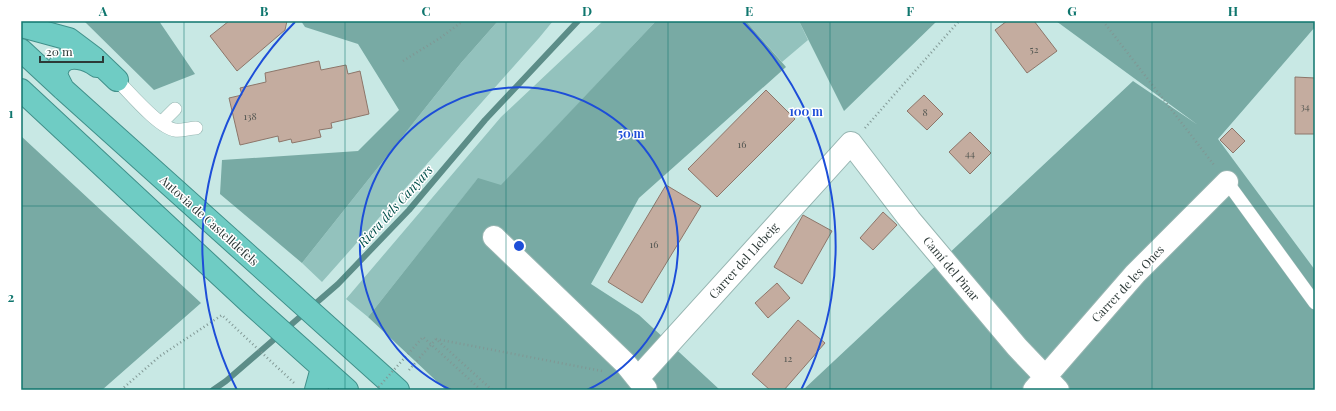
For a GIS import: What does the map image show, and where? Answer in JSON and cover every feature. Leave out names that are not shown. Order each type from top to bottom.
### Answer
[{"type":"highway","points":[[21,26],[69,39],[93,57],[117,80]]},
{"type":"highway","name":"Autovia de Castelldefels","points":[[21,50],[336,335],[389,389]]},
{"type":"highway","points":[[63,89],[56,75],[60,64],[65,59],[82,58],[92,62],[117,80]]},
{"type":"highway","points":[[21,90],[251,304],[347,390]]},
{"type":"highway","points":[[316,390],[317,363]]},
{"type":"street","name":"Carrer del Llebeig","points":[[642,384],[851,143]]},
{"type":"street","name":"Camí del Pinar","points":[[851,143],[910,220],[1017,347],[1046,386]]},
{"type":"street","name":"Carrer de les Ones","points":[[1046,386],[1134,274],[1227,182]]},
{"type":"street","points":[[494,237],[625,363],[642,384]]},
{"type":"lane","points":[[117,80],[153,117],[165,127],[175,131],[196,128]]},
{"type":"lane","points":[[161,123],[175,109]]},
{"type":"lane","points":[[1227,182],[1315,303]]},
{"type":"path","points":[[403,60],[440,38],[463,21]]},
{"type":"path","points":[[851,143],[959,21]]},
{"type":"path","points":[[1103,21],[1197,141],[1227,182]]},
{"type":"path","points":[[121,390],[160,356],[222,316],[295,385]]},
{"type":"path","points":[[389,389],[423,337],[481,390]]},
{"type":"path","points":[[436,339],[642,384]]},
{"type":"path","points":[[389,389],[436,339]]},
{"type":"path","points":[[436,339],[492,390]]},
{"type":"shaded area","points":[[84,21],[159,21],[195,74],[154,90]]},
{"type":"shaded area","points":[[301,21],[498,21],[461,63],[302,263],[220,194],[222,160],[358,151],[399,110],[358,44],[305,27]]},
{"type":"shaded area","points":[[498,21],[553,21],[322,282],[302,263],[461,63]]},
{"type":"shaded area","points":[[603,21],[656,21],[501,186],[476,181],[368,317],[346,299],[501,117]]},
{"type":"shaded area","points":[[656,21],[746,21],[786,67],[639,198],[591,284],[639,315],[720,390],[446,390],[368,317],[478,178],[501,185]]},
{"type":"shaded area","points":[[746,21],[799,21],[808,40],[782,62]]},
{"type":"shaded area","points":[[799,21],[937,21],[844,111]]},
{"type":"shaded area","points":[[1056,21],[1315,21],[1315,27],[1218,139],[1315,270],[1315,390],[803,390],[1133,81],[1198,125]]},
{"type":"shaded area","points":[[21,136],[201,303],[102,390],[21,390]]},
{"type":"building","points":[[229,21],[287,21],[285,30],[237,71],[210,36]]},
{"type":"building","points":[[1007,21],[1034,21],[1057,51],[1027,73],[995,30]]},
{"type":"building","points":[[319,61],[321,70],[346,65],[348,74],[360,71],[369,114],[331,123],[332,128],[319,130],[321,137],[292,143],[291,139],[279,142],[278,136],[240,145],[229,98],[242,95],[240,88],[266,82],[265,73]]},
{"type":"building","points":[[1295,77],[1315,78],[1315,134],[1295,134]]},
{"type":"building","points":[[766,90],[795,119],[717,197],[688,169]]},
{"type":"building","points":[[924,95],[943,114],[927,130],[907,111]]},
{"type":"building","points":[[1232,128],[1245,141],[1233,153],[1220,140]]},
{"type":"building","points":[[970,132],[991,153],[970,174],[949,152]]},
{"type":"building","points":[[666,185],[701,206],[642,303],[608,282]]},
{"type":"building","points":[[883,212],[897,225],[873,250],[860,238]]},
{"type":"building","points":[[803,215],[832,231],[802,284],[774,267]]},
{"type":"building","points":[[777,283],[790,298],[768,318],[755,303]]},
{"type":"building","points":[[798,320],[825,343],[784,390],[770,390],[752,374]]},
{"type":"waterway","name":"Riera dels Canyars","points":[[213,390],[226,381],[338,284],[409,210],[485,120],[578,21]]}]
